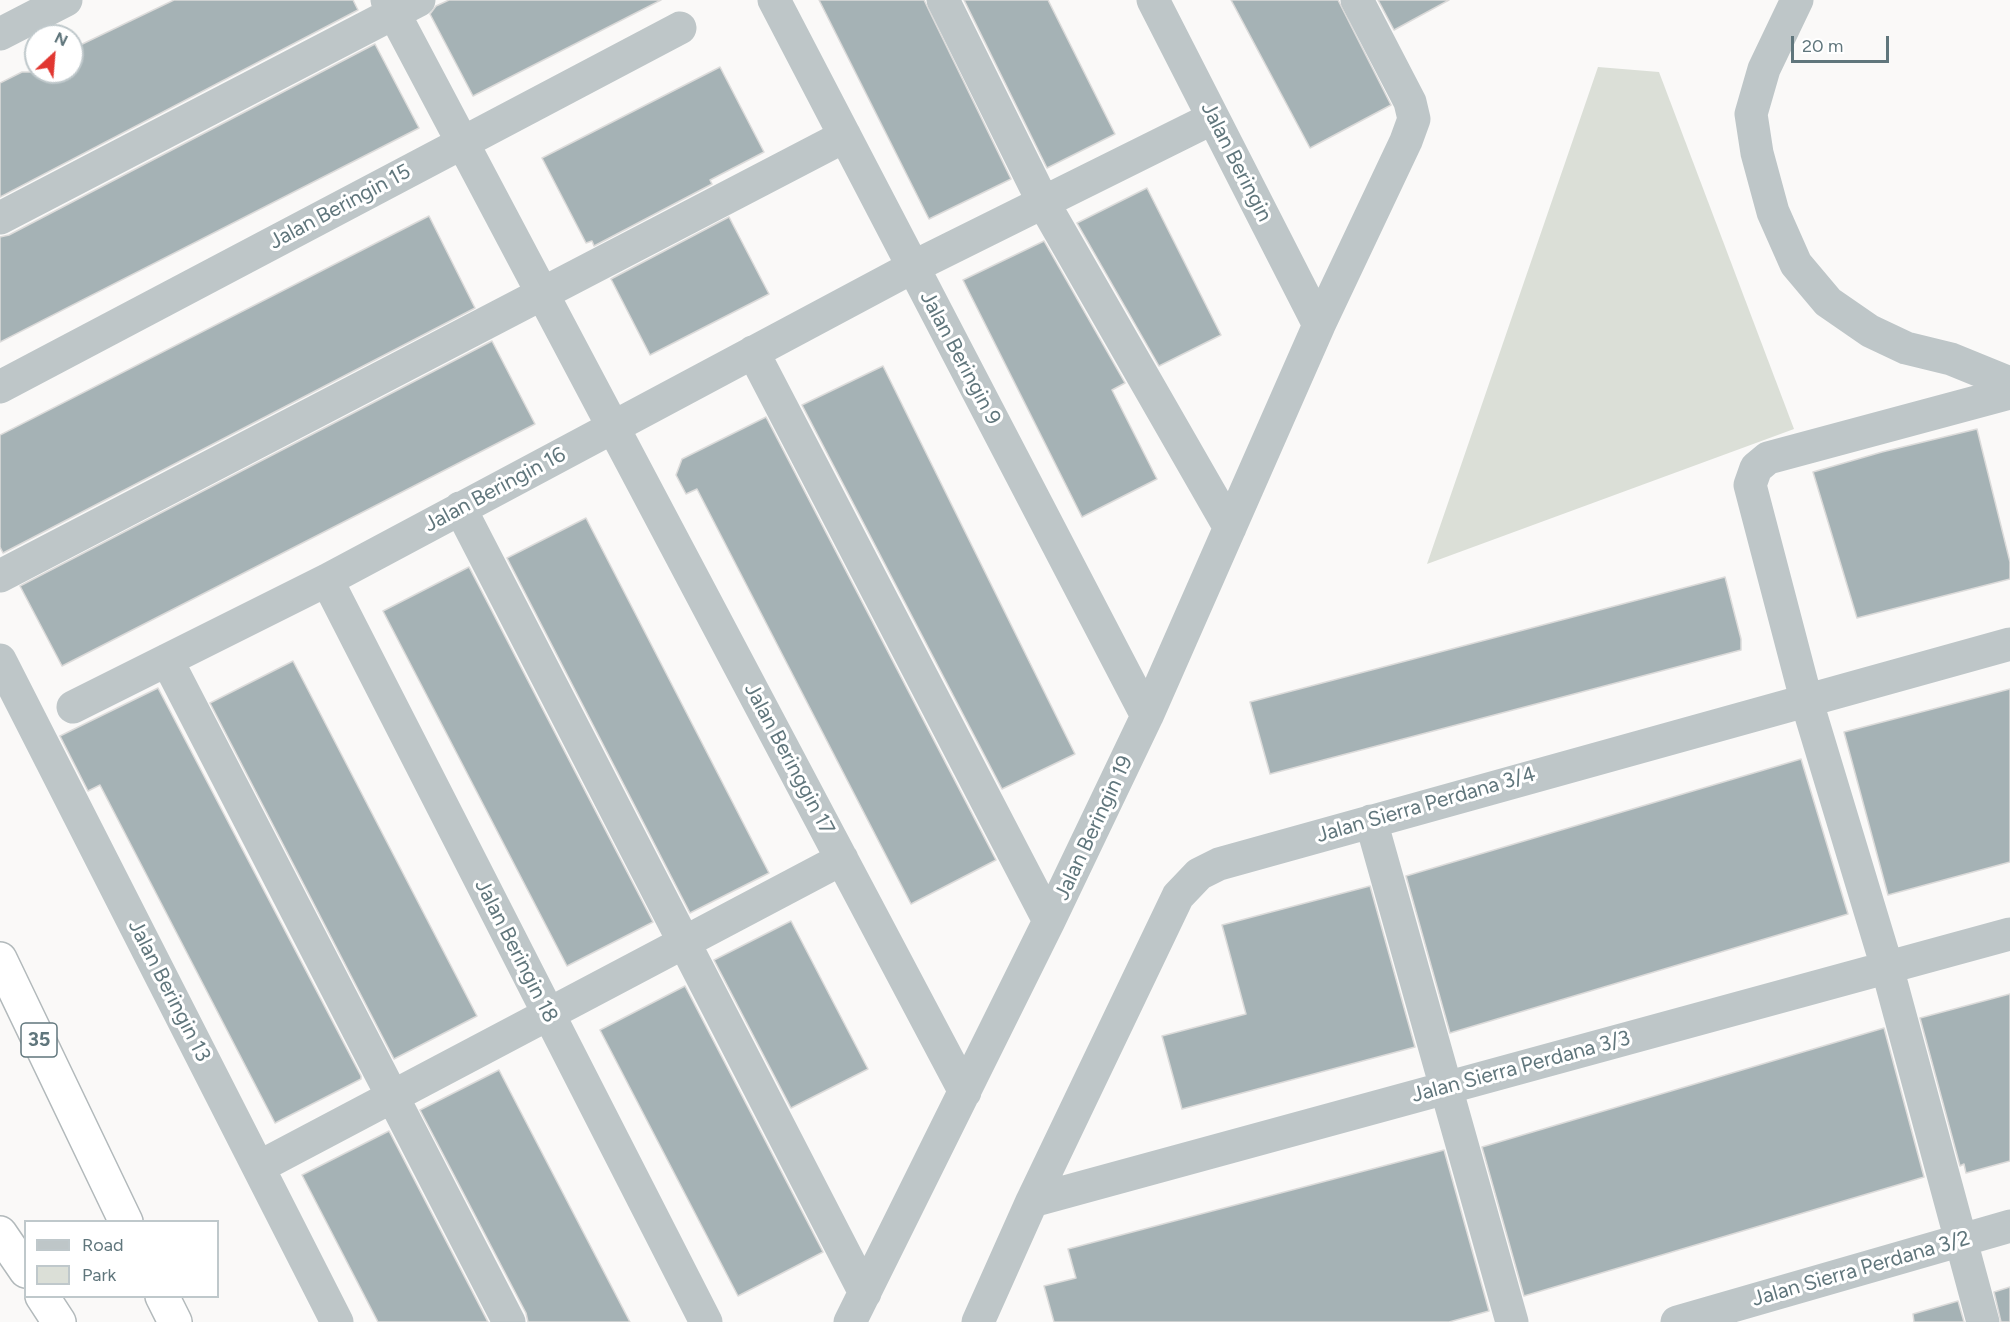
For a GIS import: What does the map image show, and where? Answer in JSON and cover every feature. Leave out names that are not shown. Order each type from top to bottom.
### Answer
[{"type":"highway","name":"35","points":[[0,958],[126,1220]]},
{"type":"highway","points":[[0,1233],[24,1268]]},
{"type":"highway","points":[[43,1298],[59,1322]]},
{"type":"highway","points":[[163,1298],[175,1322]]},
{"type":"street","points":[[0,34],[28,9],[66,0]]},
{"type":"street","name":"Jalan Beringin 9","points":[[774,0],[1147,716]]},
{"type":"street","points":[[943,0],[1043,202],[1230,528]]},
{"type":"street","name":"Jalan Beringin","points":[[1153,0],[1319,325]]},
{"type":"street","name":"Jalan Beringin 19","points":[[850,1322],[1049,921],[1147,716],[1319,325],[1406,141],[1414,119],[1410,102],[1357,0]]},
{"type":"street","points":[[1797,0],[1764,69],[1751,114],[1757,153],[1773,212],[1796,264],[1828,302],[1870,332],[1906,348],[1951,359],[2010,383]]},
{"type":"street","points":[[0,218],[400,4]]},
{"type":"street","name":"Jalan Beringgin 17","points":[[400,4],[463,142],[965,1092]]},
{"type":"street","name":"Jalan Beringin 15","points":[[0,387],[680,28]]},
{"type":"street","name":"Jalan Beringin 16","points":[[74,707],[327,580],[913,267],[1213,118]]},
{"type":"street","points":[[0,576],[845,136]]},
{"type":"street","points":[[753,352],[1049,921]]},
{"type":"street","points":[[1983,1322],[1887,967],[1806,699],[1750,485],[1756,468],[1768,458],[2010,393]]},
{"type":"street","points":[[460,508],[865,1293]]},
{"type":"street","name":"Jalan Beringin 18","points":[[327,580],[706,1322]]},
{"type":"street","name":"Jalan Sierra Perdana 3/4","points":[[978,1322],[1032,1201],[1178,896],[1199,874],[1219,864],[2010,644]]},
{"type":"street","name":"Jalan Beringin 13","points":[[0,660],[338,1322]]},
{"type":"street","points":[[167,660],[509,1322]]},
{"type":"street","points":[[1371,821],[1512,1322]]},
{"type":"street","points":[[259,1167],[842,859]]},
{"type":"street","name":"Jalan Sierra Perdana 3/3","points":[[1032,1201],[2010,934]]},
{"type":"street","name":"Jalan Sierra Perdana 3/2","points":[[1677,1322],[2010,1226]]},
{"type":"green space","points":[[1598,67],[1659,72],[1794,429],[1427,564]]},
{"type":"building","points":[[174,0],[353,0],[358,10],[0,197],[0,83],[24,72],[24,84],[84,84],[84,43]]},
{"type":"building","points":[[449,0],[661,0],[473,96],[430,14],[436,6]]},
{"type":"building","points":[[819,0],[924,0],[1011,179],[929,219]]},
{"type":"building","points":[[964,0],[1048,0],[1115,134],[1047,168]]},
{"type":"building","points":[[1231,0],[1338,0],[1391,105],[1310,148]]},
{"type":"building","points":[[1378,0],[1449,0],[1394,30]]},
{"type":"building","points":[[375,44],[419,128],[0,342],[0,237],[9,235]]},
{"type":"building","points":[[720,67],[764,152],[710,180],[712,184],[594,246],[592,241],[586,243],[542,158]]},
{"type":"building","points":[[1147,188],[1221,335],[1159,366],[1077,223]]},
{"type":"building","points":[[429,216],[475,308],[3,553],[0,547],[0,435]]},
{"type":"building","points":[[729,217],[769,294],[650,355],[611,279]]},
{"type":"building","points":[[1044,241],[1125,383],[1112,390],[1157,479],[1082,517],[963,280]]},
{"type":"building","points":[[492,341],[535,424],[62,666],[20,586]]},
{"type":"building","points":[[883,366],[1075,754],[1002,789],[802,405]]},
{"type":"building","points":[[766,417],[996,860],[911,904],[697,489],[686,494],[676,475],[682,459]]},
{"type":"building","points":[[1977,429],[2010,562],[2010,579],[1857,618],[1813,472],[1882,452]]},
{"type":"building","points":[[586,518],[769,873],[690,913],[507,558]]},
{"type":"building","points":[[469,567],[653,922],[567,966],[383,611]]},
{"type":"building","points":[[1725,577],[1741,639],[1741,650],[1270,774],[1250,702]]},
{"type":"building","points":[[293,661],[477,1016],[394,1059],[210,703]]},
{"type":"building","points":[[158,688],[361,1076],[361,1079],[275,1123],[100,785],[88,791],[60,736]]},
{"type":"building","points":[[2010,689],[2010,862],[1888,895],[1844,732]]},
{"type":"building","points":[[1801,759],[1848,914],[1450,1033],[1406,876]]},
{"type":"building","points":[[1370,886],[1415,1047],[1182,1109],[1162,1036],[1246,1014],[1222,925]]},
{"type":"building","points":[[791,921],[868,1069],[791,1108],[714,960]]},
{"type":"building","points":[[685,986],[823,1252],[738,1296],[600,1030]]},
{"type":"building","points":[[2010,994],[2010,1161],[1966,1173],[1964,1164],[1960,1166],[1920,1018]]},
{"type":"building","points":[[1884,1028],[1924,1177],[1524,1296],[1482,1147]]},
{"type":"building","points":[[499,1070],[630,1322],[528,1322],[526,1313],[420,1110]]},
{"type":"building","points":[[389,1131],[488,1322],[378,1322],[302,1175]]},
{"type":"building","points":[[1444,1150],[1489,1311],[1449,1322],[1054,1322],[1044,1286],[1076,1278],[1068,1249]]},
{"type":"building","points":[[2010,1287],[2010,1322],[2001,1322],[1994,1292]]},
{"type":"building","points":[[1958,1301],[1964,1322],[1914,1322],[1913,1314]]}]
